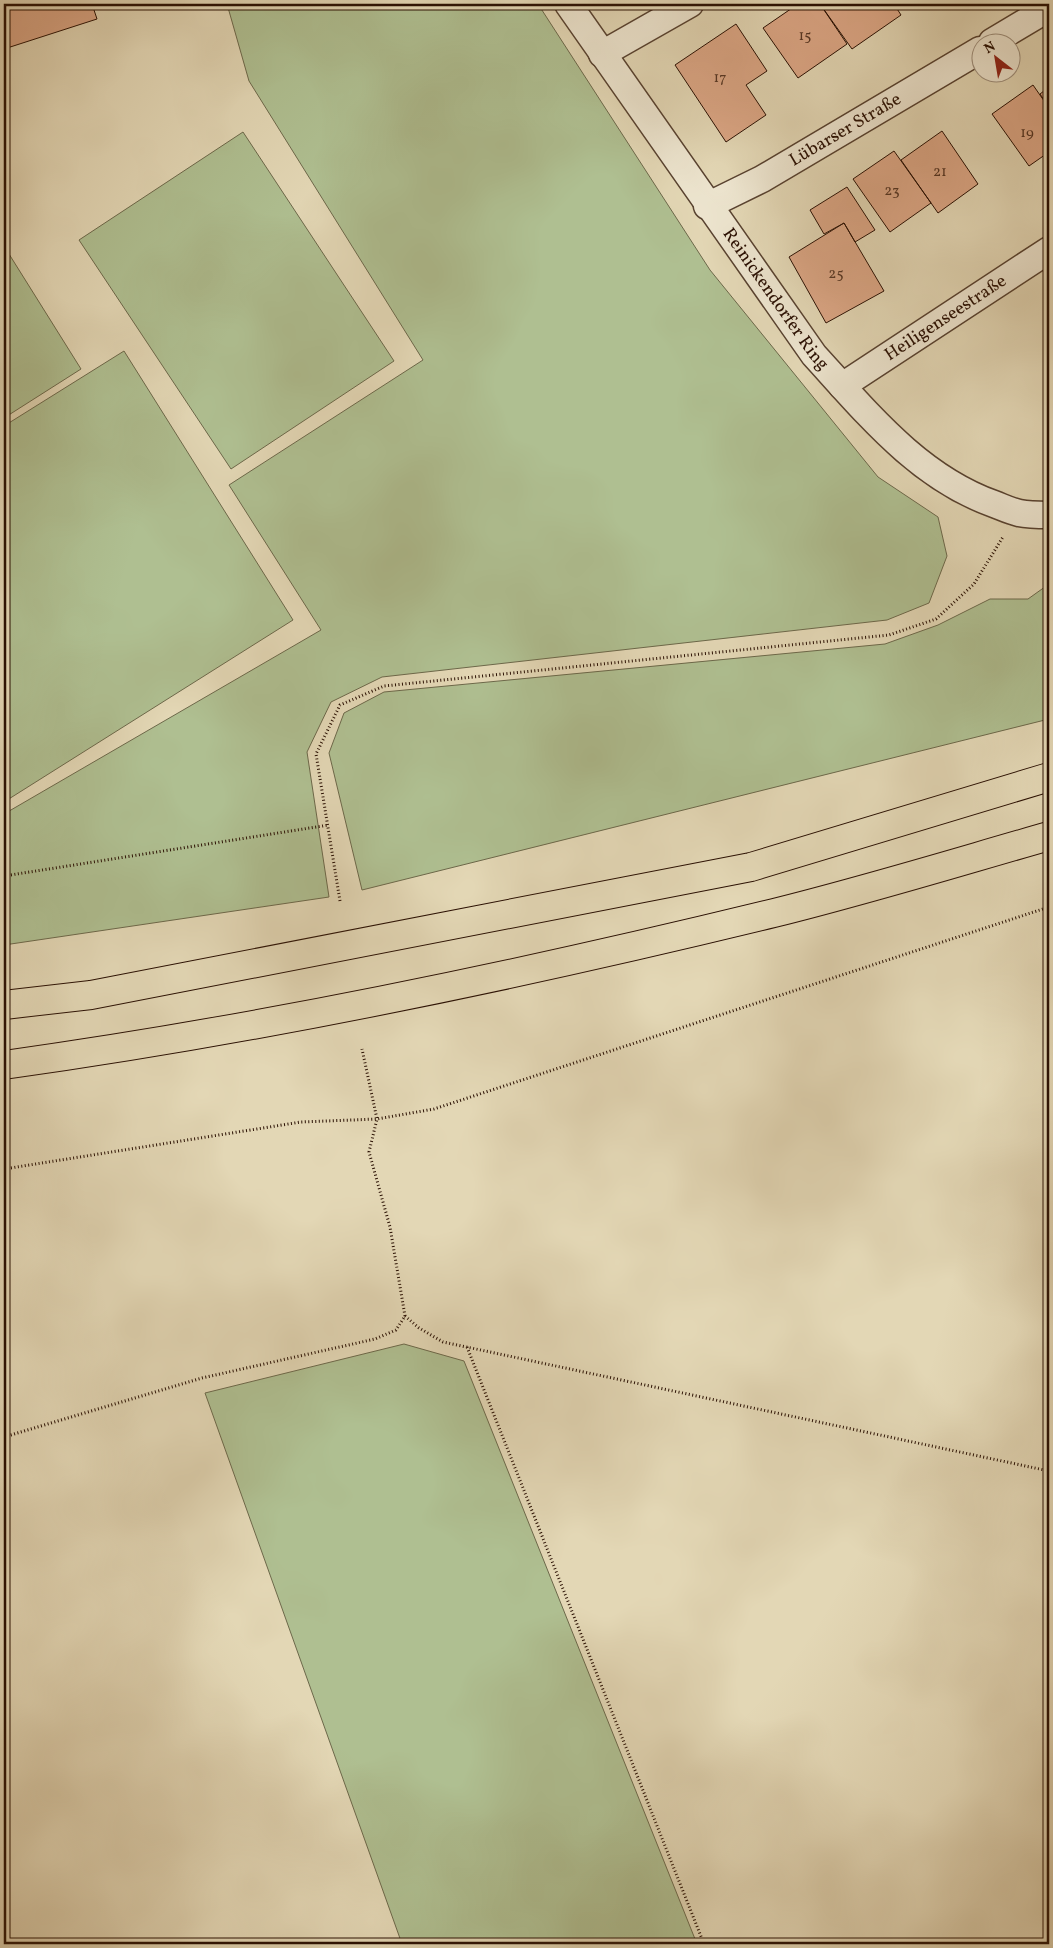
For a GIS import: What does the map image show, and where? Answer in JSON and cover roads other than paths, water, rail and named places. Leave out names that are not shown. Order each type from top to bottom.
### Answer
[{"type":"highway","points":[[4,1006],[91,995],[751,867],[1049,777]]},
{"type":"highway","points":[[4,1065],[119,1049],[449,987],[776,912],[1049,836]]},
{"type":"street","name":"Reinickendorfer Ring","points":[[568,4],[707,206],[814,355],[842,386],[891,437],[932,472],[968,495],[1018,513],[1049,515]]},
{"type":"street","points":[[602,54],[690,4]]},
{"type":"street","points":[[1009,32],[1049,8]]},
{"type":"street","name":"Lübarser Straße","points":[[707,206],[762,179],[970,56]]},
{"type":"street","name":"Heiligenseestraße","points":[[842,386],[1049,250]]}]
